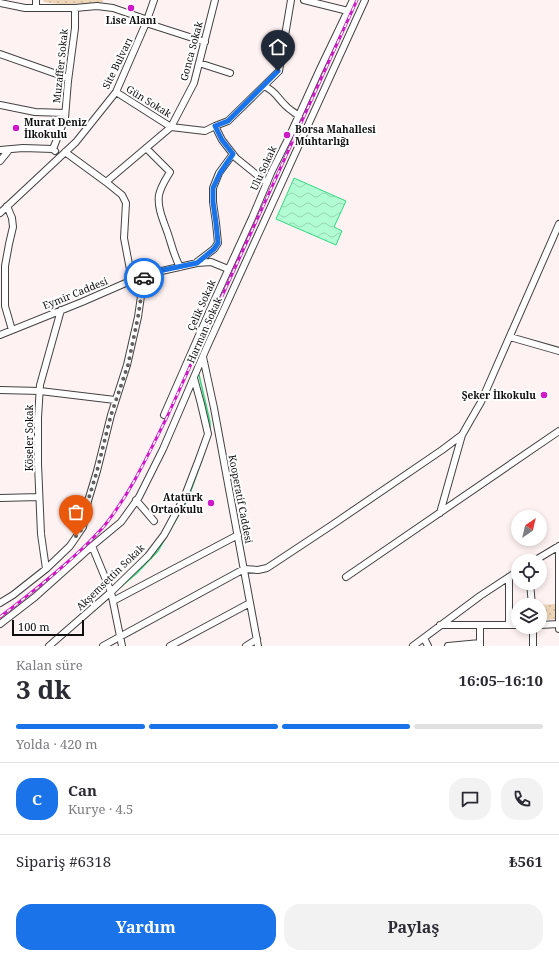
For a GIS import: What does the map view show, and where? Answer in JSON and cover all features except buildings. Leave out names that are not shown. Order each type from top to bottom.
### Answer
[{"type":"street","points":[[36,0],[36,8]]},
{"type":"street","name":"Site Bulvarı","points":[[0,213],[76,142],[116,92],[147,22],[154,0]]},
{"type":"street","name":"Gonca Sokak","points":[[171,127],[194,83],[215,0]]},
{"type":"street","points":[[106,182],[171,127],[205,131],[228,121],[264,86],[278,71],[291,0]]},
{"type":"street","points":[[304,0],[348,11]]},
{"type":"street","name":"Ulu Sokak","points":[[228,269],[353,0]]},
{"type":"street","name":"Harman Sokak","points":[[0,624],[35,597],[121,522],[136,500],[163,450],[203,356],[365,0]]},
{"type":"street","points":[[0,3],[25,8],[75,8],[97,6],[114,8],[147,22],[205,42]]},
{"type":"street","name":"Muzaffer Sokak","points":[[53,149],[65,113],[75,28],[75,8]]},
{"type":"street","points":[[0,54],[68,78]]},
{"type":"street","points":[[199,63],[230,73]]},
{"type":"street","points":[[264,86],[275,93],[284,105],[300,116]]},
{"type":"street","name":"Gün Sokak","points":[[116,92],[171,127]]},
{"type":"street","points":[[0,105],[36,112],[65,113]]},
{"type":"street","points":[[215,126],[222,140],[236,158],[267,183]]},
{"type":"street","points":[[0,150],[23,148],[53,149],[106,182],[122,195],[126,203],[124,238],[132,280]]},
{"type":"street","points":[[146,148],[170,172],[161,188],[159,197],[160,209],[174,256],[180,267]]},
{"type":"street","points":[[0,161],[9,150]]},
{"type":"street","points":[[197,263],[214,249],[218,243],[213,202],[213,188],[220,173],[233,154]]},
{"type":"street","points":[[7,206],[12,218],[13,227],[5,266],[4,306],[12,330]]},
{"type":"street","points":[[440,513],[462,435],[481,402],[559,224]]},
{"type":"street","name":"Eymir Caddesi","points":[[0,335],[144,274],[197,263],[211,262],[228,269]]},
{"type":"street","name":"Çelik Sokak","points":[[164,416],[228,269]]},
{"type":"street","points":[[0,603],[13,595],[46,568],[70,546],[84,527],[88,501],[116,400],[128,365],[138,317],[144,274]]},
{"type":"street","name":"Köseler Sokak","points":[[46,568],[41,534],[38,418],[40,385],[61,310]]},
{"type":"street","points":[[510,337],[559,351]]},
{"type":"street","name":"Kooperatif Caddesi","points":[[203,356],[238,535],[257,643]]},
{"type":"street","name":"Akşemsettin Sokak","points":[[49,646],[111,592],[148,556],[164,535],[184,498],[208,434],[194,378]]},
{"type":"street","points":[[0,390],[40,391],[116,400]]},
{"type":"street","points":[[346,577],[559,431]]},
{"type":"street","points":[[103,646],[244,569],[258,570],[267,568],[429,459],[462,435]]},
{"type":"street","points":[[0,498],[40,496]]},
{"type":"street","points":[[136,500],[154,521]]},
{"type":"street","points":[[113,602],[238,535]]},
{"type":"street","points":[[92,546],[111,592],[122,646]]},
{"type":"street","points":[[546,554],[559,546]]},
{"type":"street","points":[[559,546],[559,630]]},
{"type":"street","points":[[440,625],[509,625],[509,577]]},
{"type":"street","points":[[413,646],[480,596],[509,577]]},
{"type":"street","points":[[170,646],[250,603]]},
{"type":"street","points":[[547,625],[559,624]]},
{"type":"street","points":[[448,646],[480,645],[480,625]]},
{"type":"street","points":[[533,634],[533,646]]},
{"type":"street","points":[[424,638],[428,646]]},
{"type":"street","points":[[246,646],[257,643]]},
{"type":"shaded area","points":[[43,0],[103,0],[103,2],[82,5],[50,3],[44,2]]},
{"type":"shaded area","points":[[547,604],[559,604],[559,619],[547,620]]},
{"type":"water","points":[[294,178],[346,201],[334,227],[342,231],[336,245],[276,219]]},
{"type":"waterway","points":[[199,375],[210,422],[210,430]]},
{"type":"waterway","points":[[116,591],[137,573],[158,551],[188,499],[201,462]]},
{"type":"waterway","points":[[60,640],[110,597]]},
{"type":"railway","points":[[0,617],[34,591],[78,553],[105,525],[123,500],[167,417],[357,0]]},
{"type":"way so far","points":[[76,536],[84,527],[88,501],[111,415],[128,365],[144,278]]},
{"type":"place","name":"Lise Alanı","points":[[131,8]]},
{"type":"place","name":"Murat Deniz İlkokulu","points":[[16,128]]},
{"type":"place","name":"Borsa Mahallesi Muhtarlığı","points":[[287,135]]},
{"type":"place","name":"Şeker İlkokulu","points":[[544,395]]},
{"type":"place","name":"Atatürk Ortaokulu","points":[[211,503]]},
{"type":"route","points":[[144,278],[144,274],[197,263],[214,249],[218,243],[213,202],[213,188],[220,173],[233,154],[222,140],[215,126],[228,121],[278,71]]}]
